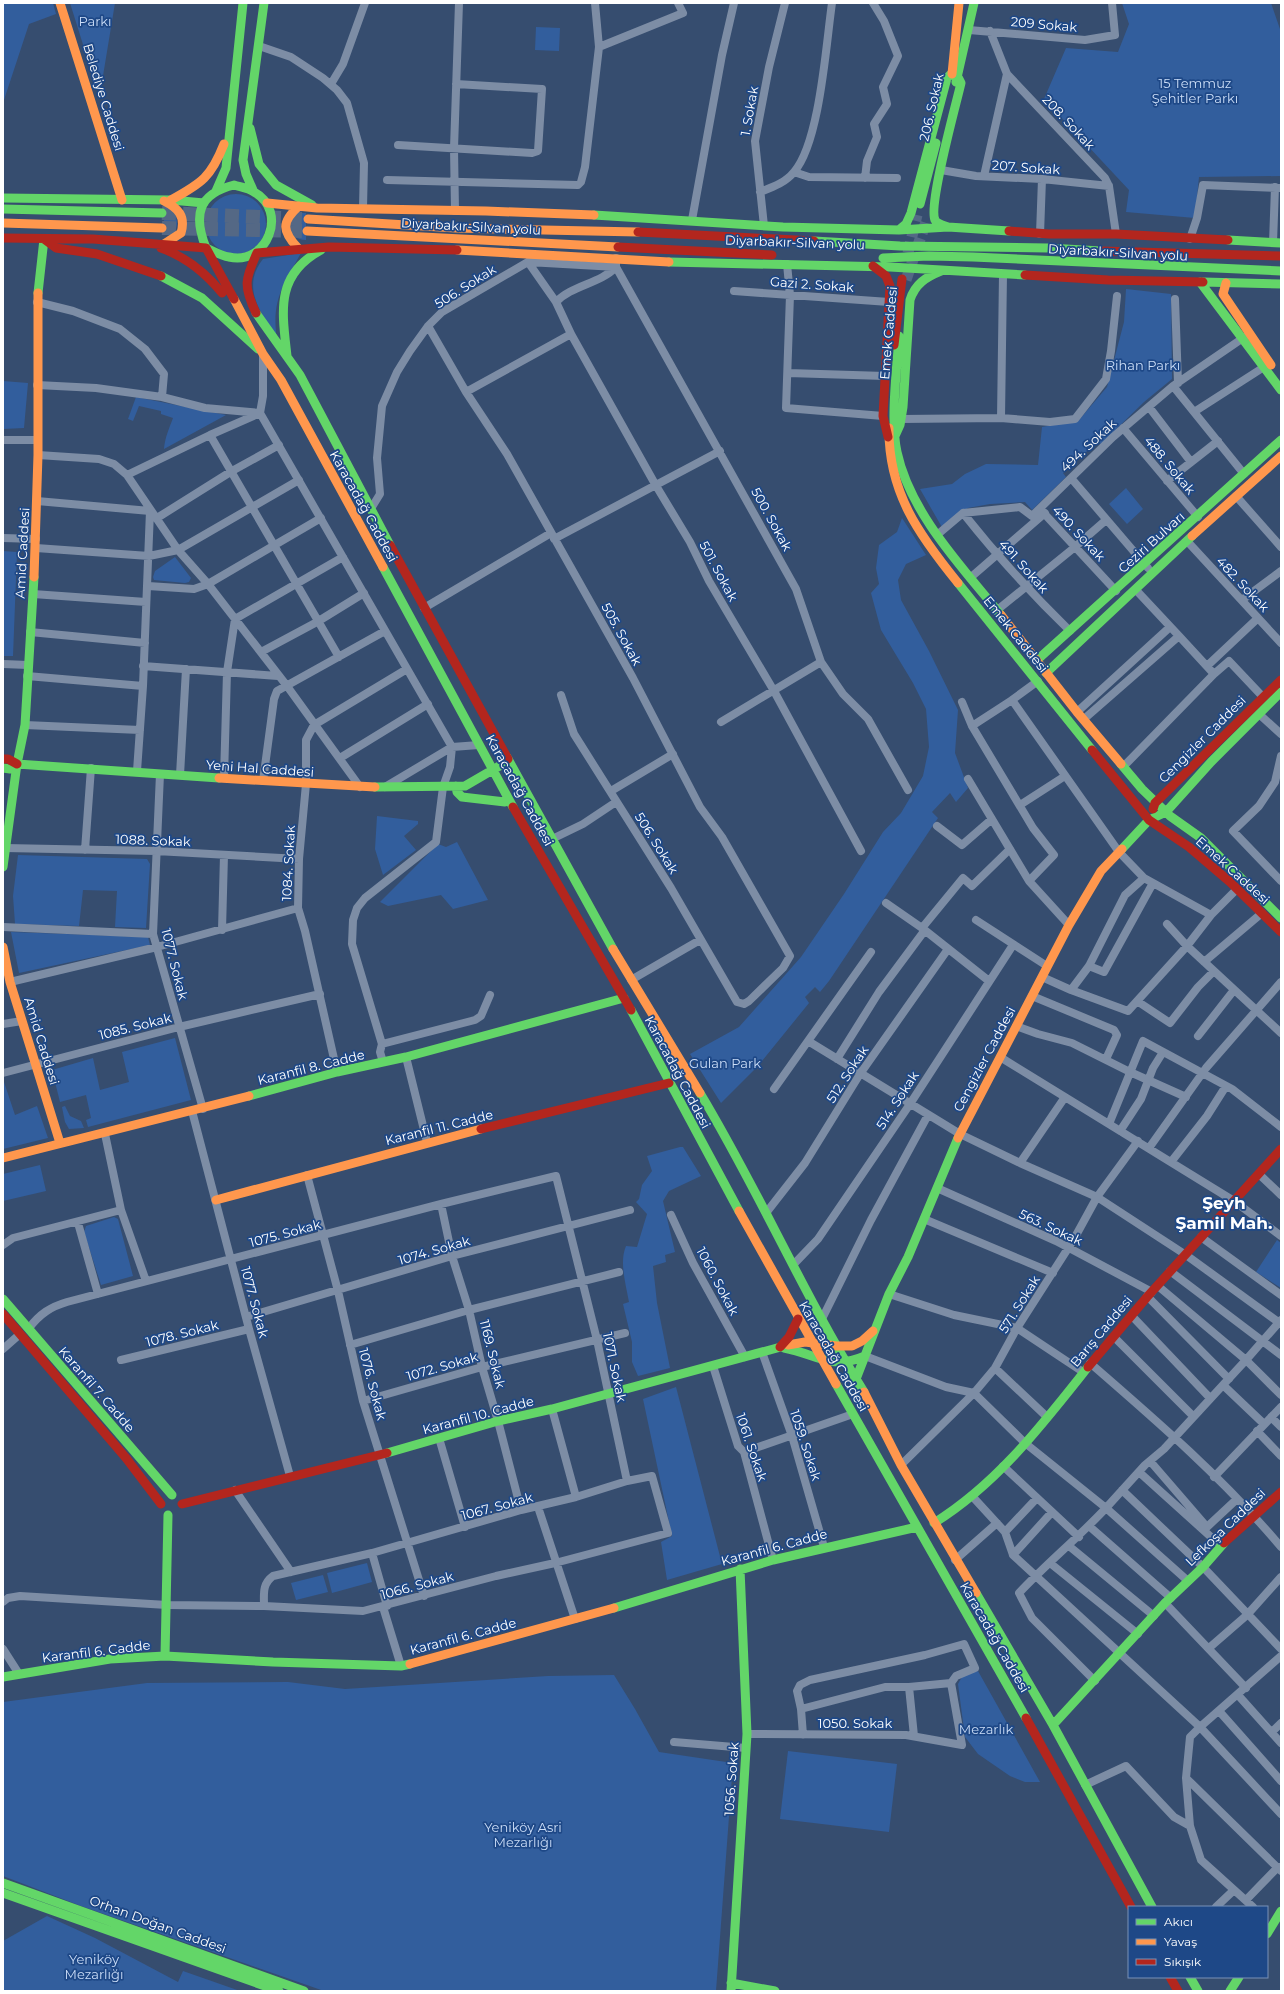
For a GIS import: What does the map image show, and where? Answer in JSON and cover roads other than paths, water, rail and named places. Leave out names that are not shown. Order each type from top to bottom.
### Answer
[{"type":"main road","name":"Belediye Caddesi","points":[[60,3],[122,200]]},
{"type":"main road","points":[[206,248],[198,228],[198,217],[204,203],[216,190],[226,168],[243,3]]},
{"type":"main road","points":[[3,238],[93,238],[164,244],[206,248],[226,258],[236,260],[247,258],[257,253],[266,244],[271,233],[273,221],[267,203],[254,190],[246,174],[243,160],[264,3]]},
{"type":"main road","name":"206. Sokak","points":[[955,74],[959,3]]},
{"type":"main road","name":"206. Sokak","points":[[917,215],[955,74],[969,30],[974,3]]},
{"type":"main road","points":[[948,227],[937,223],[934,218],[936,189],[961,83],[955,74]]},
{"type":"main road","points":[[927,219],[955,74]]},
{"type":"main road","points":[[899,230],[906,224],[911,213],[947,78],[955,74]]},
{"type":"main road","points":[[248,120],[259,164],[276,185],[317,208]]},
{"type":"main road","points":[[167,200],[200,185],[207,178],[214,168],[231,123]]},
{"type":"main road","points":[[216,190],[234,185],[254,190]]},
{"type":"main road","points":[[3,198],[167,200],[204,203]]},
{"type":"main road","points":[[164,244],[181,233],[184,219],[180,210],[167,200]]},
{"type":"main road","points":[[267,203],[317,208],[363,208],[692,220],[764,226],[899,230],[948,227],[1044,234],[1203,255]]},
{"type":"main road","points":[[298,248],[286,234],[285,221],[299,206]]},
{"type":"main road","points":[[3,209],[162,213]]},
{"type":"main road","points":[[308,219],[456,228],[579,230],[770,238],[900,246],[1048,248],[1203,255],[1281,256]]},
{"type":"main road","points":[[3,223],[162,228]]},
{"type":"main road","points":[[579,230],[723,223]]},
{"type":"main road","name":"Diyarbakır-Silvan yolu","points":[[307,231],[472,238],[620,248],[795,256],[890,258],[928,256],[1169,266],[1211,270],[1281,271]]},
{"type":"main road","points":[[1044,234],[1116,234],[1277,243]]},
{"type":"main road","points":[[44,239],[56,248],[97,254],[157,274],[180,284],[202,298],[263,354]]},
{"type":"main road","name":"Amid Caddesi","points":[[3,867],[10,767],[25,725],[36,544],[38,455],[37,302],[44,239]]},
{"type":"main road","points":[[142,242],[182,256],[212,279],[244,318]]},
{"type":"main road","points":[[257,253],[298,248],[329,247],[464,250],[540,254],[616,262],[873,266],[1124,281],[1281,284]]},
{"type":"main road","points":[[287,356],[282,315],[285,288],[295,271],[308,255],[329,247]]},
{"type":"main road","name":"Karacadağ Caddesi","points":[[206,248],[263,354],[284,387],[480,744],[492,771],[624,998],[798,1319],[990,1654],[1130,1906]]},
{"type":"main road","points":[[620,248],[740,263]]},
{"type":"main road","name":"Karacadağ Caddesi","points":[[257,253],[247,275],[250,301],[273,339],[300,375],[372,507],[424,608],[552,839],[631,980],[698,1090],[794,1264],[835,1345],[870,1403],[901,1465],[955,1560],[1053,1725],[1151,1906]]},
{"type":"main road","points":[[873,266],[888,280],[890,286],[883,416],[884,425],[892,437],[901,419],[907,319],[911,293],[915,286],[926,277],[948,270]]},
{"type":"main road","points":[[1039,275],[1169,266]]},
{"type":"main road","name":"Emek Caddesi","points":[[904,279],[892,437],[892,470],[908,515],[933,552],[1149,820],[1189,847],[1237,889],[1281,932]]},
{"type":"main road","points":[[1200,282],[1281,390]]},
{"type":"main road","points":[[1226,283],[1223,294],[1281,378]]},
{"type":"main road","name":"Emek Caddesi","points":[[892,437],[907,484],[937,535],[1077,712],[1155,803],[1202,838],[1281,918]]},
{"type":"main road","name":"Ceziri Bulvarı","points":[[1036,661],[1116,591],[1281,440]]},
{"type":"main road","name":"Ceziri Bulvarı","points":[[1046,673],[1136,590],[1152,573],[1281,456]]},
{"type":"main road","name":"Cengizler Caddesi","points":[[1149,820],[1155,803],[1281,680]]},
{"type":"main road","name":"Cengizler Caddesi","points":[[856,1379],[889,1294],[908,1257],[960,1134],[1069,924],[1101,871],[1149,820],[1166,812],[1211,762],[1281,692]]},
{"type":"main road","points":[[480,744],[489,741],[499,743]]},
{"type":"main road","name":"Yeni Hal Caddesi","points":[[3,759],[8,759],[10,767],[91,768],[160,774],[383,788],[465,786],[501,765],[507,757]]},
{"type":"main road","points":[[456,786],[457,792],[462,797],[505,802],[509,800]]},
{"type":"main road","name":"Amid Caddesi","points":[[3,947],[10,982],[60,1143]]},
{"type":"main road","name":"Karanfil 8. Cadde","points":[[3,1158],[203,1109],[337,1072],[383,1062],[624,998]]},
{"type":"main road","name":"Karanfil 11. Cadde","points":[[216,1200],[426,1142],[669,1083]]},
{"type":"main road","name":"Barış Caddesi","points":[[934,1523],[972,1496],[1025,1443],[1090,1363],[1114,1337],[1152,1291],[1280,1153]]},
{"type":"main road","name":"Karanfil 7. Cadde","points":[[3,1299],[172,1495]]},
{"type":"main road","name":"Karanfil 7. Cadde","points":[[3,1314],[126,1458],[161,1504]]},
{"type":"main road","points":[[780,1348],[789,1337],[798,1319]]},
{"type":"main road","name":"Cengizler Caddesi","points":[[811,1341],[835,1345],[856,1345],[864,1341],[875,1329]]},
{"type":"main road","name":"Karanfil 10. Cadde","points":[[182,1504],[290,1476],[380,1455],[498,1421],[552,1409],[798,1342],[811,1341]]},
{"type":"main road","name":"Karanfil 10. Cadde","points":[[780,1348],[800,1350],[821,1360],[847,1364]]},
{"type":"main road","points":[[847,1364],[865,1356]]},
{"type":"main road","name":"Lefkoşa Caddesi","points":[[1053,1725],[1168,1601],[1203,1567],[1221,1546],[1281,1492]]},
{"type":"main road","points":[[172,1495],[179,1498],[182,1504],[178,1514],[168,1515],[162,1511],[161,1504],[163,1498],[172,1495]]},
{"type":"main road","points":[[165,1656],[168,1515]]},
{"type":"main road","name":"Karanfil 6. Cadde","points":[[3,1676],[110,1659],[165,1656],[273,1662],[401,1666],[575,1619],[773,1560],[824,1547],[917,1527]]},
{"type":"main road","name":"1056. Sokak","points":[[731,1987],[747,1734],[740,1569]]},
{"type":"main road","name":"Orhan Doğan Caddesi","points":[[3,1883],[304,1991]]},
{"type":"main road","points":[[3,1893],[279,1991]]},
{"type":"main road","points":[[1270,1921],[1281,1911]]},
{"type":"main road","points":[[1171,1978],[1178,1991]]},
{"type":"main road","points":[[1191,1978],[1200,1990]]},
{"type":"main road","points":[[1220,1991],[1231,1991],[1238,1978]]},
{"type":"main road","points":[[731,1987],[775,1991]]},
{"type":"street","points":[[331,84],[343,64],[365,3]]},
{"type":"street","points":[[455,211],[454,148],[459,3]]},
{"type":"street","points":[[387,180],[578,185],[581,182],[585,167],[599,47],[595,3]]},
{"type":"street","points":[[599,47],[683,13],[678,3]]},
{"type":"street","points":[[692,220],[722,55],[734,3]]},
{"type":"street","name":"1. Sokak","points":[[764,226],[755,141],[769,67],[785,3]]},
{"type":"street","points":[[760,192],[779,185],[794,172],[801,161],[814,128],[832,3]]},
{"type":"street","points":[[865,178],[867,161],[877,137],[874,124],[887,104],[883,88],[898,56],[884,21],[873,3]]},
{"type":"street","name":"209 Sokak","points":[[969,30],[1085,40],[1116,35],[1112,3]]},
{"type":"street","name":"208. Sokak","points":[[990,31],[1007,74],[1105,178],[1109,186],[1116,234]]},
{"type":"street","points":[[259,46],[291,58],[331,84],[347,103],[364,163],[363,208]]},
{"type":"street","points":[[984,176],[1007,74]]},
{"type":"street","points":[[398,146],[532,153],[538,151],[542,89],[456,84]]},
{"type":"street","name":"207. Sokak","points":[[940,170],[984,176],[1042,179],[1109,186]]},
{"type":"street","points":[[794,172],[809,177],[896,178]]},
{"type":"street","points":[[1042,179],[1044,234]]},
{"type":"street","points":[[1190,239],[1192,228],[1197,218],[1203,186],[1278,187],[1277,243]]},
{"type":"street","name":"506. Sokak","points":[[372,507],[380,494],[377,458],[382,406],[397,372],[428,326],[442,312],[540,254]]},
{"type":"street","points":[[528,262],[616,262]]},
{"type":"street","name":"501. Sokak","points":[[528,262],[556,302],[571,334],[774,691],[861,851]]},
{"type":"street","points":[[556,302],[574,290],[608,275],[616,262]]},
{"type":"street","name":"500. Sokak","points":[[616,262],[796,589],[821,662],[843,694],[868,719],[908,790]]},
{"type":"street","points":[[787,264],[790,295],[786,408],[883,416]]},
{"type":"street","points":[[1001,418],[1003,274]]},
{"type":"street","name":"Gazi 2. Sokak","points":[[734,291],[889,302]]},
{"type":"street","points":[[901,419],[1001,418],[1050,422],[1075,419],[1106,379],[1111,351],[1117,296]]},
{"type":"street","points":[[1175,299],[1175,385],[1194,412],[1244,474]]},
{"type":"street","points":[[37,302],[80,313],[120,330],[145,349],[164,374],[162,397]]},
{"type":"street","name":"505. Sokak","points":[[428,326],[466,392],[507,454],[633,678],[704,814],[722,837],[790,956],[783,968],[749,1001],[744,1004],[737,1002]]},
{"type":"street","name":"494. Sokak","points":[[970,578],[1042,511],[1071,478],[1123,428],[1175,385],[1250,333]]},
{"type":"street","points":[[466,392],[571,334]]},
{"type":"street","points":[[263,354],[263,396],[260,413],[452,747],[450,767],[443,787],[436,842],[365,898],[357,908],[353,920],[352,944],[382,1044],[380,1052],[383,1062]]},
{"type":"street","points":[[1194,412],[1264,367]]},
{"type":"street","points":[[788,373],[885,376]]},
{"type":"street","points":[[37,385],[96,388],[162,397],[204,408],[260,413]]},
{"type":"street","points":[[1149,407],[1192,462]]},
{"type":"street","points":[[127,475],[260,413]]},
{"type":"street","name":"488. Sokak","points":[[1123,428],[1198,517]]},
{"type":"street","points":[[210,435],[338,657]]},
{"type":"street","points":[[3,440],[37,440]]},
{"type":"street","points":[[1167,481],[1218,441]]},
{"type":"street","points":[[157,518],[232,471],[279,444]]},
{"type":"street","points":[[424,608],[552,536],[720,451]]},
{"type":"street","points":[[38,455],[99,459],[114,464],[127,475],[150,511],[157,518],[178,550],[208,584],[261,652],[360,787]]},
{"type":"street","points":[[1071,478],[1152,573]]},
{"type":"street","points":[[3,538],[36,544],[148,556],[178,550],[299,480]]},
{"type":"street","points":[[1236,496],[1281,547]]},
{"type":"street","points":[[37,501],[150,511]]},
{"type":"street","points":[[937,535],[963,513],[1020,507],[1032,516],[1042,511]]},
{"type":"street","points":[[137,771],[148,586],[150,511]]},
{"type":"street","name":"490. Sokak","points":[[1042,511],[1116,591]]},
{"type":"street","name":"491. Sokak","points":[[963,513],[1026,588],[1070,631]]},
{"type":"street","points":[[148,586],[194,588],[208,584],[321,518]]},
{"type":"street","points":[[996,611],[1026,588],[1106,520]]},
{"type":"street","name":"482. Sokak","points":[[1187,541],[1281,643]]},
{"type":"street","points":[[235,619],[343,557]]},
{"type":"street","points":[[1242,600],[1281,571]]},
{"type":"street","points":[[1136,590],[1214,674]]},
{"type":"street","points":[[261,652],[317,622],[364,593]]},
{"type":"street","points":[[33,594],[146,602]]},
{"type":"street","points":[[1207,666],[1258,618]]},
{"type":"street","points":[[224,778],[228,672],[235,619]]},
{"type":"street","points":[[1077,712],[1170,626]]},
{"type":"street","points":[[263,781],[274,699],[277,691],[386,630]]},
{"type":"street","points":[[30,632],[145,643]]},
{"type":"street","points":[[1084,719],[1179,636]]},
{"type":"street","points":[[1123,767],[1214,674],[1229,661],[1263,697]]},
{"type":"street","points":[[721,722],[821,662]]},
{"type":"street","points":[[3,664],[28,665]]},
{"type":"street","points":[[144,666],[278,676]]},
{"type":"street","points":[[314,725],[407,668]]},
{"type":"street","points":[[180,775],[186,669]]},
{"type":"street","points":[[27,676],[143,686]]},
{"type":"street","points":[[972,726],[1038,681]]},
{"type":"street","name":"506. Sokak","points":[[561,695],[574,734],[671,888],[737,1002]]},
{"type":"street","points":[[1012,700],[1119,852],[1144,878],[1211,915]]},
{"type":"street","points":[[962,702],[972,726],[1033,828],[1054,855],[1029,881]]},
{"type":"street","points":[[340,758],[428,704]]},
{"type":"street","points":[[1259,714],[1281,734]]},
{"type":"street","points":[[25,725],[140,730]]},
{"type":"street","name":"1084. Sokak","points":[[314,725],[306,740],[306,784],[299,859],[298,908],[320,994],[337,1072]]},
{"type":"street","points":[[383,788],[452,747],[480,744]]},
{"type":"street","points":[[611,791],[672,754]]},
{"type":"street","points":[[1281,756],[1275,782],[1259,806],[1233,831],[1281,881]]},
{"type":"street","points":[[85,850],[91,768]]},
{"type":"street","name":"1077. Sokak","points":[[160,774],[153,934],[203,1109]]},
{"type":"street","points":[[1020,805],[1065,776]]},
{"type":"street","points":[[968,779],[1029,881],[1069,924]]},
{"type":"street","points":[[552,839],[583,824],[616,802]]},
{"type":"street","points":[[937,826],[962,845],[992,819]]},
{"type":"street","name":"1088. Sokak","points":[[5,848],[156,851],[299,859]]},
{"type":"street","points":[[837,1059],[879,992],[923,929],[963,878],[972,886],[1010,849]]},
{"type":"street","points":[[222,930],[224,855]]},
{"type":"street","points":[[1071,990],[1090,966],[1125,895],[1144,878]]},
{"type":"street","points":[[1090,966],[1104,972],[1153,883]]},
{"type":"street","points":[[1042,977],[1071,990],[1128,1011],[1187,946],[1211,915],[1237,889]]},
{"type":"street","points":[[886,903],[923,929],[989,981]]},
{"type":"street","points":[[10,982],[157,947],[298,908]]},
{"type":"street","points":[[1204,962],[1262,913]]},
{"type":"street","points":[[976,920],[1047,966]]},
{"type":"street","points":[[1167,924],[1187,946],[1281,1033]]},
{"type":"street","points":[[3,927],[153,934]]},
{"type":"street","points":[[631,980],[700,940]]},
{"type":"street","name":"514. Sokak","points":[[794,1264],[818,1239],[910,1104],[1013,945]]},
{"type":"street","name":"512. Sokak","points":[[766,1213],[805,1163],[860,1074],[948,949]]},
{"type":"street","points":[[774,1089],[871,952]]},
{"type":"street","points":[[1137,1001],[1170,1023],[1198,987],[1214,971]]},
{"type":"street","points":[[1149,1148],[1202,1074],[1281,982]]},
{"type":"street","points":[[1198,1036],[1234,990]]},
{"type":"street","name":"1085. Sokak","points":[[3,1073],[179,1027],[320,994]]},
{"type":"street","points":[[382,1044],[475,1020],[481,1016],[490,995]]},
{"type":"street","points":[[1032,996],[1114,1030],[1117,1035],[1106,1059]]},
{"type":"street","points":[[3,1024],[22,1020]]},
{"type":"street","points":[[1016,1026],[1038,1034],[1072,1043],[1130,1072],[1186,1097]]},
{"type":"street","points":[[808,1041],[960,1134],[1020,1163],[1097,1197],[1186,1255],[1280,1322],[1175,1437],[1139,1472],[1079,1537],[1036,1575],[1019,1593],[1032,1618],[1095,1681]]},
{"type":"street","points":[[1110,1124],[1143,1041],[1226,1086],[1281,1127]]},
{"type":"street","points":[[1120,1131],[1141,1099],[1148,1080],[1162,1052]]},
{"type":"street","points":[[406,1056],[426,1142]]},
{"type":"street","points":[[1000,1057],[1234,1201],[1281,1236]]},
{"type":"street","points":[[1171,1162],[1207,1116],[1226,1086]]},
{"type":"street","points":[[1020,1163],[1065,1097]]},
{"type":"street","name":"1077. Sokak","points":[[192,1111],[249,1329],[290,1476]]},
{"type":"street","points":[[822,1319],[871,1220],[928,1115]]},
{"type":"street","points":[[105,1134],[121,1210],[146,1281]]},
{"type":"street","name":"571. Sokak","points":[[901,1465],[974,1393],[994,1368],[1017,1328],[1053,1273],[1097,1197],[1138,1142]]},
{"type":"street","name":"1076. Sokak","points":[[307,1175],[338,1291],[363,1401],[424,1596]]},
{"type":"street","points":[[1260,1175],[1281,1195]]},
{"type":"street","name":"1075. Sokak","points":[[29,1328],[38,1316],[53,1306],[231,1260],[323,1234],[556,1176]]},
{"type":"street","name":"1071. Sokak","points":[[556,1176],[597,1340],[628,1481]]},
{"type":"street","name":"563. Sokak","points":[[937,1188],[1068,1247],[1152,1291]]},
{"type":"street","name":"1169. Sokak","points":[[441,1204],[452,1256],[469,1310],[482,1367],[498,1421],[521,1510]]},
{"type":"street","points":[[3,1245],[13,1238],[78,1223],[121,1210]]},
{"type":"street","name":"1074. Sokak","points":[[246,1317],[452,1256],[630,1210]]},
{"type":"street","name":"1060. Sokak","points":[[671,1215],[693,1263],[745,1357]]},
{"type":"street","points":[[924,1219],[1053,1273]]},
{"type":"street","points":[[78,1223],[98,1294]]},
{"type":"street","points":[[1201,1237],[1281,1295]]},
{"type":"street","points":[[1170,1271],[1264,1340],[1281,1355]]},
{"type":"street","points":[[350,1345],[469,1310],[619,1272]]},
{"type":"street","points":[[1152,1291],[1246,1360],[1281,1395]]},
{"type":"street","points":[[1152,1291],[1229,1379]]},
{"type":"street","points":[[889,1294],[954,1315],[1017,1328],[1083,1372]]},
{"type":"street","points":[[1132,1316],[1210,1398]]},
{"type":"street","name":"1078. Sokak","points":[[121,1360],[249,1329]]},
{"type":"street","name":"1072. Sokak","points":[[363,1401],[482,1367],[625,1333]]},
{"type":"street","points":[[3,1349],[20,1334]]},
{"type":"street","points":[[1114,1337],[1193,1416]]},
{"type":"street","name":"1059. Sokak","points":[[762,1352],[792,1436],[824,1547]]},
{"type":"street","points":[[865,1356],[946,1387],[974,1393],[1025,1443],[1106,1508],[1188,1581]]},
{"type":"street","points":[[1090,1363],[1175,1437],[1255,1516],[1281,1547]]},
{"type":"street","name":"1061. Sokak","points":[[713,1366],[738,1446],[744,1452],[773,1560]]},
{"type":"street","points":[[994,1368],[1047,1417]]},
{"type":"street","points":[[1223,1385],[1264,1424]]},
{"type":"street","points":[[1214,1477],[1281,1407]]},
{"type":"street","points":[[552,1409],[576,1497]]},
{"type":"street","points":[[744,1452],[853,1414]]},
{"type":"street","points":[[1271,1416],[1281,1427]]},
{"type":"street","points":[[1257,1431],[1281,1456]]},
{"type":"street","points":[[440,1438],[465,1527]]},
{"type":"street","points":[[1150,1461],[1207,1527],[1237,1499]]},
{"type":"street","points":[[1003,1466],[1079,1537]]},
{"type":"street","points":[[1139,1472],[1221,1546]]},
{"type":"street","name":"1066. Sokak","points":[[3,1602],[8,1598],[20,1596],[167,1605],[264,1606],[363,1611],[668,1533],[652,1476],[628,1481]]},
{"type":"street","name":"1067. Sokak","points":[[264,1606],[264,1588],[266,1581],[272,1576],[372,1553],[521,1510],[576,1497],[628,1481]]},
{"type":"street","points":[[234,1490],[291,1572]]},
{"type":"street","points":[[1122,1490],[1203,1567],[1247,1615],[1281,1649]]},
{"type":"street","points":[[972,1496],[1005,1532],[1013,1555],[1200,1727],[1281,1814]]},
{"type":"street","points":[[1005,1532],[1037,1498]]},
{"type":"street","points":[[538,1507],[555,1563],[575,1619]]},
{"type":"street","points":[[1013,1555],[1052,1512]]},
{"type":"street","points":[[955,1560],[997,1523]]},
{"type":"street","points":[[1089,1526],[1168,1601],[1246,1688]]},
{"type":"street","points":[[1069,1546],[1154,1616]]},
{"type":"street","points":[[372,1553],[401,1666]]},
{"type":"street","points":[[1050,1563],[1138,1634]]},
{"type":"street","points":[[1209,1648],[1247,1615],[1281,1577]]},
{"type":"street","points":[[802,1709],[885,1687],[909,1687],[951,1683],[956,1676],[975,1668],[964,1644],[926,1655],[810,1680],[800,1685],[797,1691],[802,1709],[803,1735]]},
{"type":"street","points":[[3,1649],[19,1674]]},
{"type":"street","points":[[1252,1906],[1201,1860],[1190,1826],[1186,1778],[1190,1737],[1281,1656]]},
{"type":"street","name":"1050. Sokak","points":[[747,1734],[869,1734],[914,1736],[962,1745],[951,1683]]},
{"type":"street","points":[[909,1687],[914,1736]]},
{"type":"street","points":[[1238,1695],[1281,1743]]},
{"type":"street","points":[[1219,1711],[1281,1781]]},
{"type":"street","points":[[1272,1732],[1281,1723]]},
{"type":"street","points":[[674,1742],[746,1748]]},
{"type":"street","points":[[1085,1785],[1126,1766],[1174,1817],[1190,1826]]},
{"type":"street","points":[[1186,1778],[1280,1868],[1246,1900]]},
{"type":"street","points":[[1217,1906],[1234,1890]]},
{"type":"tunnel","points":[[162,213],[308,219]]},
{"type":"tunnel","points":[[908,253],[917,215]]},
{"type":"tunnel","points":[[906,280],[927,219]]},
{"type":"tunnel","points":[[162,228],[307,231]]},
{"type":"district","name":"Şeyh Şamil Mah.","points":[[1224,1213]]},
{"type":"park label","name":"Parkı","points":[[95,21]]},
{"type":"park label","name":"15 Temmuz Şehitler Parkı","points":[[1195,90]]},
{"type":"park label","name":"Rihan Parkı","points":[[1143,365]]},
{"type":"park label","name":"Gulan Park","points":[[725,1063]]},
{"type":"park label","name":"Mezarlık","points":[[986,1729]]},
{"type":"park label","name":"Yeniköy Asri Mezarlığı","points":[[523,1834]]},
{"type":"park label","name":"Yeniköy Mezarlığı","points":[[94,1966]]}]
